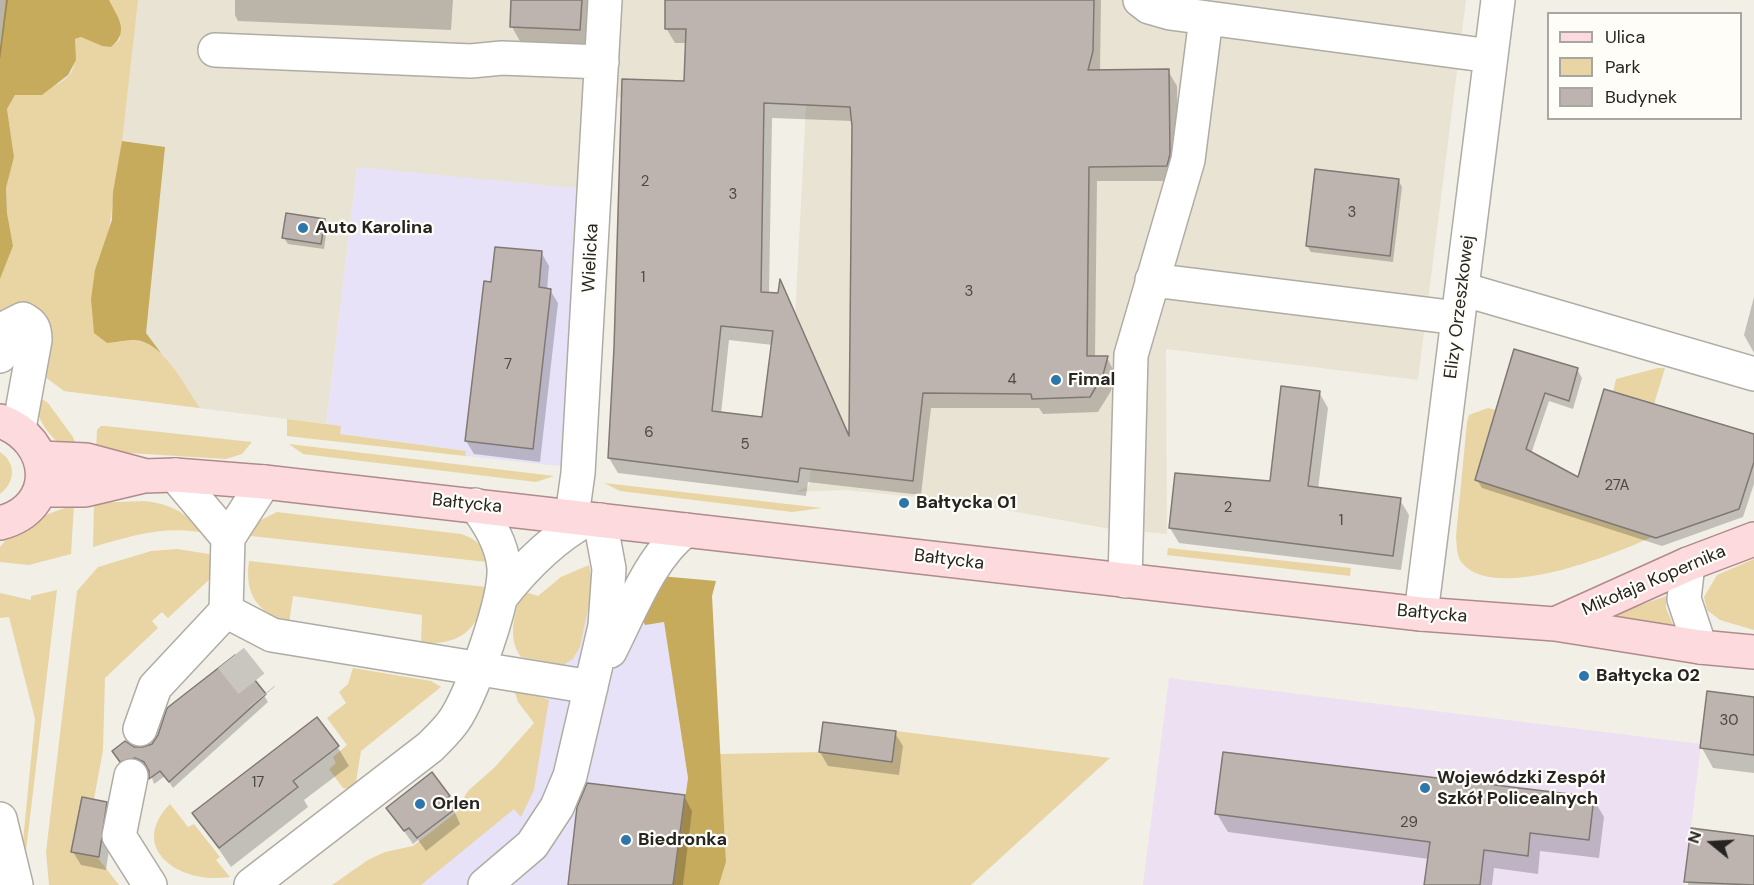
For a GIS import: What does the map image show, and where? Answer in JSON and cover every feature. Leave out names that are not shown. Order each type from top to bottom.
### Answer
[{"type":"main road","points":[[0,523],[9,521],[29,508],[41,490],[40,458],[32,441],[9,425]]},
{"type":"main road","name":"Bałtycka","points":[[40,458],[86,460],[159,475],[264,482],[475,505],[1421,614],[1555,624],[1700,647],[1754,651]]},
{"type":"main road","name":"Bałtycka","points":[[41,490],[84,490],[159,475]]},
{"type":"main road","name":"Mikołaja Kopernika","points":[[1555,624],[1688,564],[1754,539]]},
{"type":"street","name":"Wielicka","points":[[591,687],[606,626],[609,568],[587,518],[578,473],[605,0]]},
{"type":"street","points":[[1140,0],[1161,12],[1491,56]]},
{"type":"street","name":"Elizy Orzeszkowej","points":[[1421,614],[1498,0]]},
{"type":"street","points":[[1125,581],[1131,355],[1188,160],[1206,18]]},
{"type":"street","points":[[215,50],[471,61],[502,58],[602,62]]},
{"type":"street","points":[[1152,280],[1460,304],[1754,374]]},
{"type":"street","points":[[0,356],[9,326],[23,319],[31,323],[35,331],[35,340],[9,425]]},
{"type":"street","points":[[159,475],[228,538]]},
{"type":"street","points":[[140,729],[155,687],[226,611],[228,538],[264,482]]},
{"type":"street","points":[[251,885],[430,747],[447,731],[457,715],[477,668],[501,597],[504,565],[493,533],[475,505]]},
{"type":"street","points":[[501,597],[533,560],[569,529],[587,518]]},
{"type":"street","points":[[485,885],[532,845],[557,807],[570,776],[591,687],[657,562],[671,540],[686,530]]},
{"type":"street","points":[[1688,564],[1684,599],[1700,647]]},
{"type":"street","points":[[226,611],[272,635],[591,687]]},
{"type":"street","points":[[131,776],[119,836],[150,885]]},
{"type":"street","points":[[0,819],[16,885]]},
{"type":"shaded area","name":"Fimal","points":[[0,0],[1466,0],[1418,380],[1166,349],[1167,534],[1110,529],[956,501],[845,490],[795,492],[809,486],[818,399],[791,395],[806,105],[610,97],[585,189],[357,167],[326,424],[64,391],[40,373],[0,365]]},
{"type":"shaded area","points":[[6,0],[109,0],[121,24],[121,30],[117,41],[111,47],[102,46],[81,37],[75,39],[76,60],[68,75],[42,95],[15,95],[7,109],[14,157],[6,188],[7,213],[13,246],[0,279],[0,48]]},
{"type":"shaded area","points":[[122,141],[165,147],[146,333],[161,353],[146,343],[135,340],[107,343],[94,333],[91,299],[95,270],[112,220],[113,192]]},
{"type":"shaded area","points":[[357,166],[585,189],[569,467],[465,456],[465,451],[340,434],[326,424]]},
{"type":"shaded area","points":[[660,576],[716,581],[712,596],[726,862],[719,885],[673,885],[688,778],[664,622],[645,625],[641,616]]},
{"type":"shaded area","points":[[618,582],[638,584],[664,621],[688,778],[673,885],[419,885],[534,723],[515,694],[525,659],[558,665],[573,659],[580,647],[593,586]]},
{"type":"shaded area","name":"Wojewódzki Zespół Szkół Policealnych","points":[[1169,678],[1701,744],[1684,885],[1143,885]]},
{"type":"green space","points":[[109,0],[138,0],[122,141],[108,234],[119,342],[133,340],[145,343],[157,350],[176,372],[200,408],[64,391],[40,373],[0,327],[0,279],[13,246],[7,213],[6,188],[14,157],[7,109],[15,95],[53,87],[69,76],[74,68],[75,39],[81,37],[102,46],[111,47],[120,40],[120,22]]},
{"type":"green space","points":[[1665,368],[1654,404],[1613,392],[1616,379]]},
{"type":"green space","points":[[34,394],[48,403],[75,443],[59,443],[49,433],[36,409]]},
{"type":"green space","points":[[1488,408],[1496,410],[1476,480],[1652,537],[1584,563],[1527,577],[1500,578],[1478,574],[1462,563],[1458,554],[1456,536],[1467,422],[1469,415]]},
{"type":"green space","points":[[287,419],[341,426],[340,434],[466,451],[465,456],[287,436]]},
{"type":"green space","points":[[101,426],[252,442],[242,454],[226,459],[96,451],[97,430]]},
{"type":"green space","points":[[289,444],[554,476],[536,482],[303,454]]},
{"type":"green space","points":[[0,452],[9,462],[12,473],[9,484],[0,494]]},
{"type":"green space","points":[[604,483],[822,508],[792,512],[620,491]]},
{"type":"green space","points":[[144,501],[176,510],[189,519],[200,532],[159,531],[93,547],[94,503]]},
{"type":"green space","points":[[74,505],[71,554],[29,565],[0,562],[0,547],[15,532],[34,520]]},
{"type":"green space","points":[[277,512],[461,534],[478,544],[487,562],[251,536],[259,521]]},
{"type":"green space","points":[[1168,548],[1351,568],[1350,576],[1167,555]]},
{"type":"green space","points":[[177,549],[209,554],[212,577],[168,618],[162,612],[152,621],[158,628],[105,678],[103,750],[94,799],[83,797],[72,852],[97,857],[119,885],[49,885],[46,852],[77,591],[98,567],[151,551]]},
{"type":"green space","points":[[1754,559],[1754,630],[1720,620],[1707,610],[1704,597],[1717,575]]},
{"type":"green space","points":[[249,561],[486,587],[479,614],[467,631],[448,641],[421,643],[422,615],[293,596],[289,624],[278,619],[261,608],[251,593]]},
{"type":"green space","points":[[589,565],[593,586],[580,647],[573,659],[563,665],[521,657],[516,649],[513,633],[521,591],[538,596],[561,577]]},
{"type":"green space","points":[[57,590],[25,866],[22,851],[35,719],[9,617],[0,618],[0,593],[31,600],[31,596]]},
{"type":"green space","points":[[1666,596],[1666,608],[1674,627],[1602,619]]},
{"type":"green space","points":[[353,668],[431,681],[441,687],[361,751],[356,782],[348,789],[343,788],[329,769],[336,763],[333,757],[347,745],[327,718],[346,703],[339,692],[348,684]]},
{"type":"green space","points":[[521,690],[549,700],[534,790],[521,817],[514,809],[421,885],[332,885],[368,860],[385,852],[413,846],[459,810],[457,808],[468,791],[495,767],[534,723],[518,702],[515,692]]},
{"type":"green space","points":[[896,731],[1110,758],[971,885],[719,885],[726,862],[720,754],[819,752],[892,762]]},
{"type":"green space","points":[[170,804],[188,827],[194,824],[220,857],[216,860],[230,877],[211,878],[193,875],[177,869],[165,860],[157,849],[154,835],[158,820]]},
{"type":"building","points":[[511,0],[582,0],[580,30],[510,27]]},
{"type":"building","points":[[665,0],[1094,0],[1093,51],[1088,70],[1169,69],[1170,154],[1167,166],[1089,167],[1087,356],[1108,356],[1103,375],[1090,397],[1032,399],[1031,394],[923,393],[913,481],[800,468],[798,482],[608,458],[614,348],[622,79],[684,81],[686,29],[665,29]],"holes":[[[764,103],[850,107],[852,126],[849,436],[780,279],[778,293],[761,292]],[[721,326],[773,331],[762,417],[712,411]]]},
{"type":"building","points":[[1315,169],[1399,179],[1390,256],[1306,246]]},
{"type":"building","name":"Auto Karolina","points":[[286,213],[325,219],[321,244],[282,238]]},
{"type":"building","points":[[495,247],[542,251],[539,287],[551,289],[533,449],[465,441],[484,281],[491,282]]},
{"type":"building","points":[[1514,349],[1578,368],[1569,401],[1545,393],[1526,449],[1578,477],[1604,389],[1754,434],[1754,462],[1739,509],[1656,538],[1475,480]]},
{"type":"building","points":[[1281,386],[1320,391],[1308,486],[1401,498],[1393,556],[1169,528],[1175,473],[1270,481]]},
{"type":"building","points":[[235,655],[266,694],[169,782],[160,771],[149,779],[149,771],[144,762],[135,758],[120,762],[112,751],[125,741],[134,747],[152,744],[158,735],[167,708]]},
{"type":"building","points":[[1707,691],[1754,697],[1754,755],[1700,748]]},
{"type":"building","points":[[317,717],[339,746],[293,781],[298,787],[219,848],[192,813]]},
{"type":"building","points":[[823,722],[896,731],[892,762],[819,752]]},
{"type":"building","name":"Wojewódzki Zespół Szkół Policealnych","points":[[1223,752],[1594,797],[1589,840],[1530,833],[1528,856],[1484,850],[1480,885],[1424,885],[1430,842],[1215,814]]},
{"type":"building","name":"Orlen","points":[[432,772],[450,796],[446,799],[454,810],[417,838],[409,828],[404,831],[386,808]]},
{"type":"building","name":"Biedronka","points":[[587,783],[685,795],[673,885],[568,885],[577,807]]},
{"type":"building","points":[[82,797],[107,802],[99,857],[71,852]]},
{"type":"building","points":[[1691,828],[1754,836],[1754,885],[1684,882]]},
{"type":"tunnel","points":[[231,658],[262,697]]},
{"type":"place","name":"Auto Karolina","points":[[303,228]]},
{"type":"place","name":"Fimal","points":[[1056,380]]},
{"type":"place","name":"Bałtycka 01","points":[[904,503]]},
{"type":"place","name":"Bałtycka 02","points":[[1584,676]]},
{"type":"place","name":"Wojewódzki Zespół Szkół Policealnych","points":[[1425,788]]},
{"type":"place","name":"Orlen","points":[[420,804]]},
{"type":"place","name":"Biedronka","points":[[626,840]]}]
